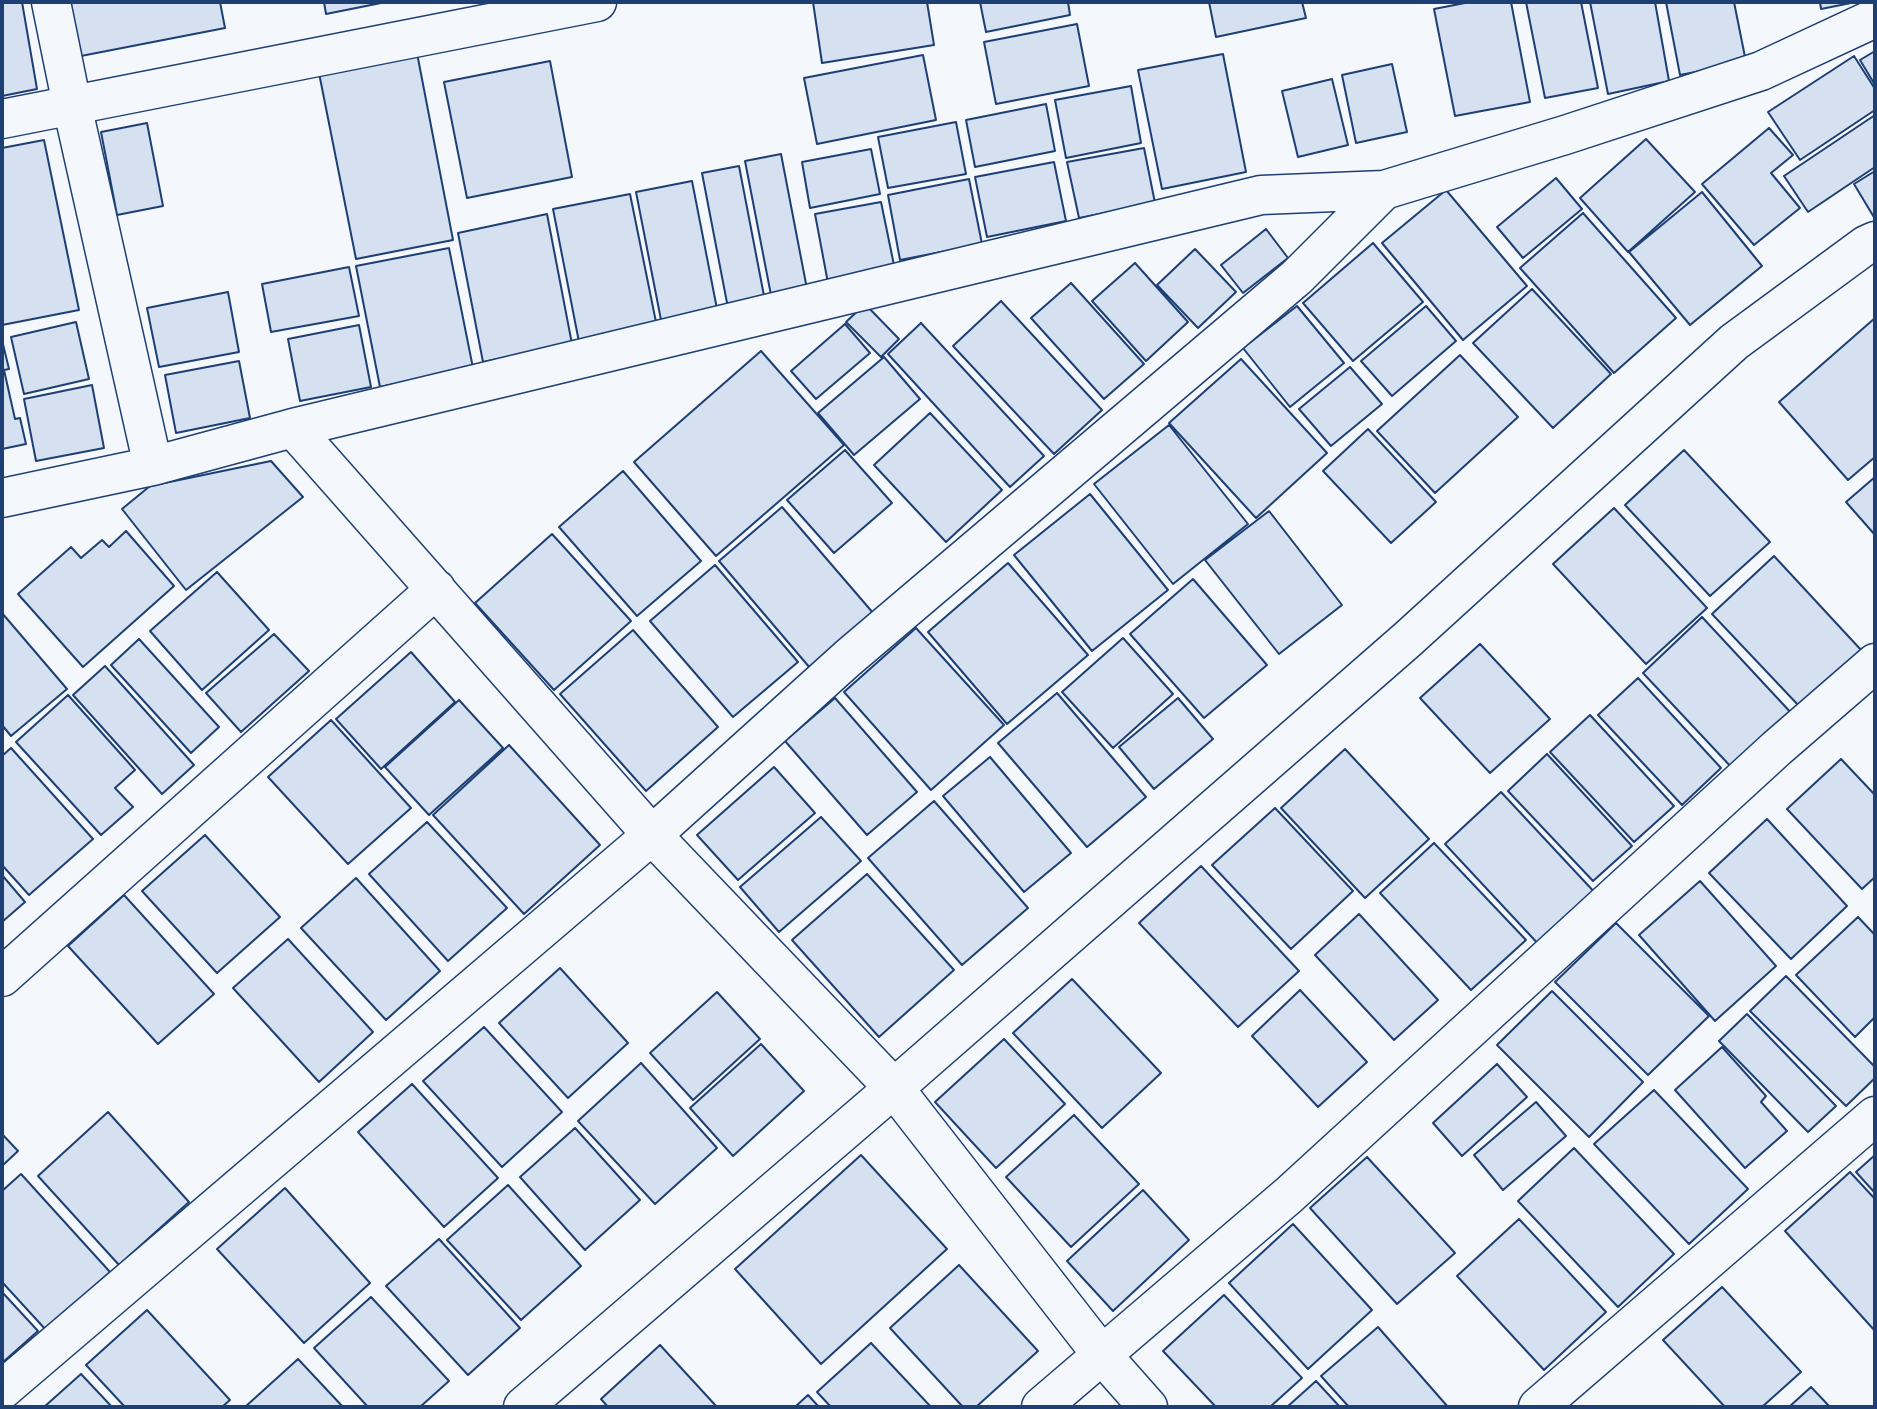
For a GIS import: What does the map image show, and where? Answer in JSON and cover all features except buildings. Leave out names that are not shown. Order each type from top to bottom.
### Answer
[{"type":"street","points":[[51,2],[153,466]]},
{"type":"street","points":[[2,119],[597,2]]},
{"type":"street","points":[[2,519],[17,495],[153,466],[293,428],[1261,195],[1384,190],[1761,71],[1875,18]]},
{"type":"street","points":[[2,1390],[652,835],[848,658],[1297,277],[1384,190]]},
{"type":"street","points":[[523,1407],[894,1088],[1408,639],[1734,342],[1875,241]]},
{"type":"street","points":[[293,428],[652,835],[894,1088],[1102,1355],[1148,1407]]},
{"type":"street","points":[[2,977],[436,589]]},
{"type":"street","points":[[1041,1407],[1289,1195],[1757,766],[1875,663]]},
{"type":"street","points":[[1538,1407],[1875,1116]]}]
